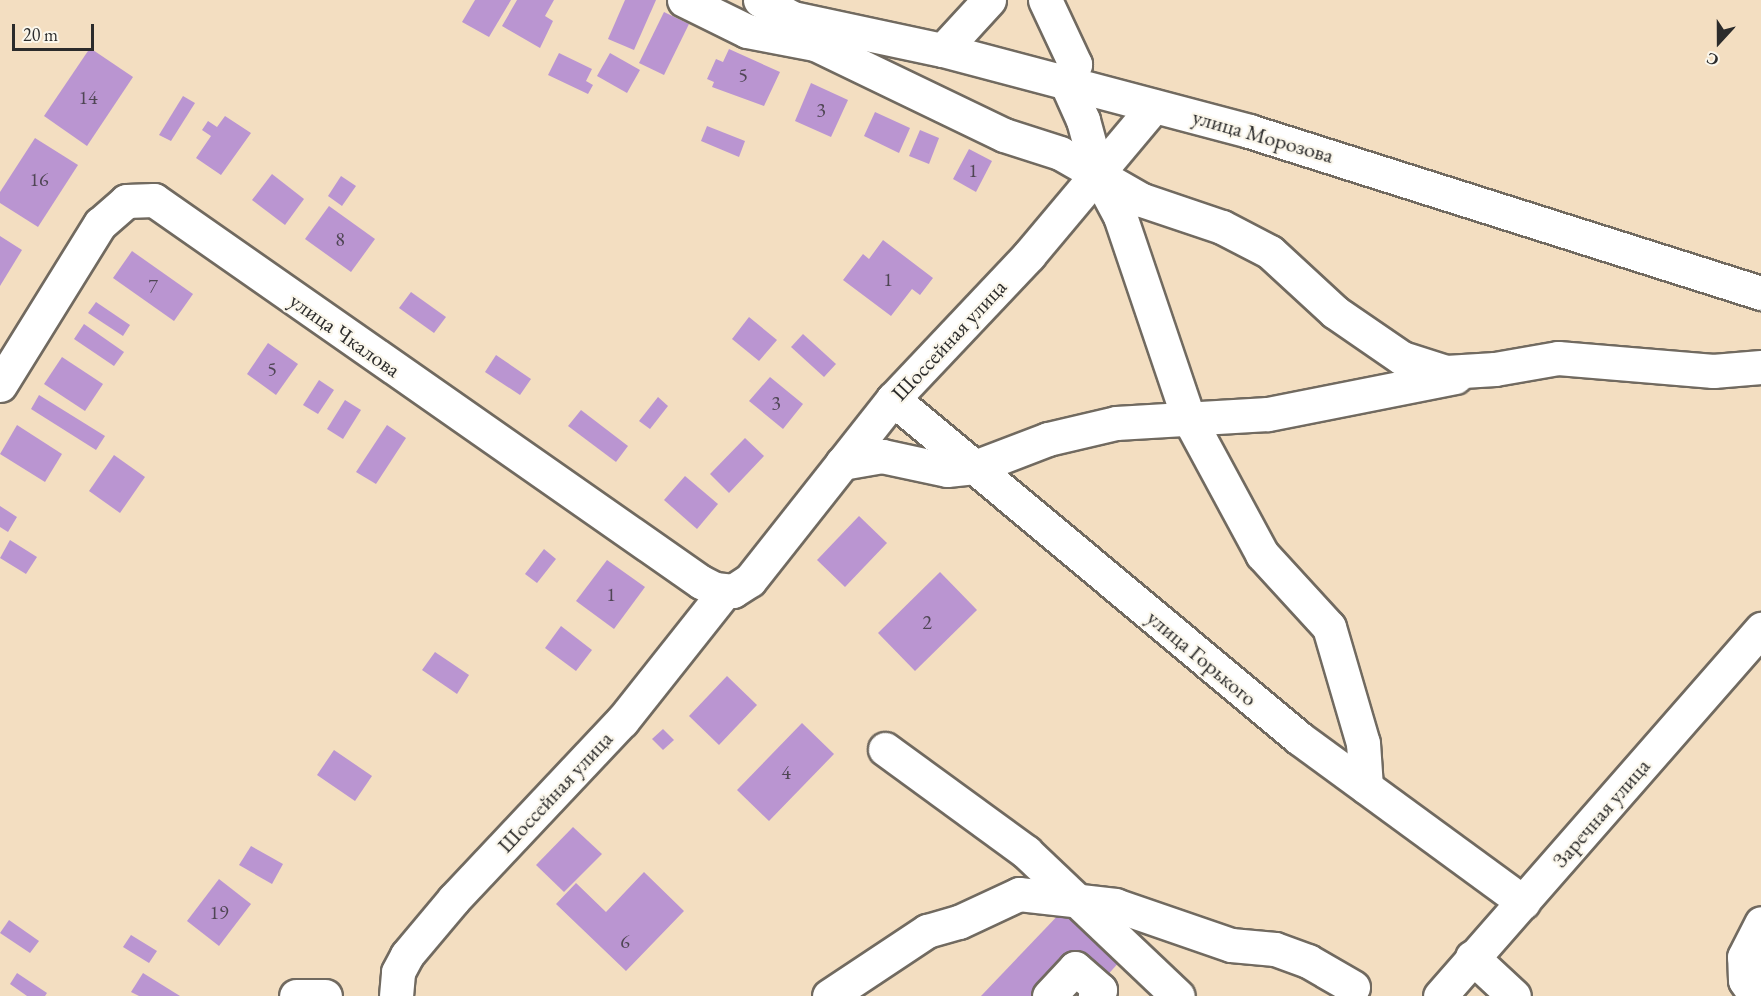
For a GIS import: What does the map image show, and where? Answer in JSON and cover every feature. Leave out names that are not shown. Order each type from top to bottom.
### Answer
[{"type":"street","points":[[684,0],[747,31],[815,44],[1004,135],[1060,153],[1142,200],[1222,227],[1270,252],[1335,312],[1402,358],[1446,372],[1495,369]]},
{"type":"street","name":"улица Морозова","points":[[760,0],[792,18],[943,50],[1065,80],[1426,184],[1761,293]]},
{"type":"street","points":[[943,50],[989,0]]},
{"type":"street","points":[[1045,0],[1075,64],[1065,80],[1083,120],[1098,175],[1120,216],[1188,417],[1262,554],[1329,627],[1363,743],[1365,787]]},
{"type":"street","name":"Шоссейная улица","points":[[396,996],[398,972],[407,955],[454,899],[622,721],[843,463],[893,399],[1098,175],[1154,106]]},
{"type":"street","name":"улица Чкалова","points":[[0,385],[100,224],[126,201],[154,200],[700,582],[737,586]]},
{"type":"street","points":[[843,463],[882,456],[947,470],[975,467],[1048,439],[1088,429],[1188,417],[1268,414],[1558,358],[1713,371],[1761,368]]},
{"type":"street","name":"улица Горького","points":[[893,399],[1299,738],[1523,902]]},
{"type":"street","name":"Заречная улица","points":[[1440,996],[1761,629]]},
{"type":"street","points":[[885,749],[1026,852],[1178,996]]},
{"type":"street","points":[[829,996],[927,931],[959,922],[992,904],[1019,894],[1115,905],[1231,945],[1275,949],[1308,961],[1353,987]]},
{"type":"street","points":[[1756,996],[1745,980],[1744,957],[1761,923]]},
{"type":"street","points":[[1472,957],[1514,996]]},
{"type":"street","points":[[1049,996],[1075,968],[1100,990],[1095,996]]},
{"type":"street","points":[[296,996],[325,996]]},
{"type":"building","points":[[475,0],[511,0],[489,37],[462,22]]},
{"type":"building","points":[[517,0],[554,0],[545,16],[553,21],[540,48],[502,26]]},
{"type":"building","points":[[625,0],[656,0],[634,50],[608,39]]},
{"type":"building","points":[[664,12],[689,24],[664,75],[639,63]]},
{"type":"building","points":[[90,48],[133,77],[87,146],[44,116]]},
{"type":"building","points":[[729,49],[780,72],[764,106],[712,87],[714,82],[707,79],[716,59],[723,62]]},
{"type":"building","points":[[559,53],[592,69],[586,81],[593,85],[588,94],[548,75]]},
{"type":"building","points":[[610,53],[640,70],[627,93],[597,76]]},
{"type":"building","points":[[811,83],[848,100],[831,137],[795,121]]},
{"type":"building","points":[[183,96],[195,103],[171,141],[159,135]]},
{"type":"building","points":[[875,112],[910,128],[899,153],[864,136]]},
{"type":"building","points":[[225,116],[251,133],[221,175],[196,158],[211,136],[202,130],[208,121],[217,127]]},
{"type":"building","points":[[707,126],[745,141],[739,157],[701,141]]},
{"type":"building","points":[[920,130],[939,138],[929,164],[909,156]]},
{"type":"building","points":[[35,138],[78,165],[38,227],[0,203],[0,192]]},
{"type":"building","points":[[969,149],[992,161],[976,192],[953,179]]},
{"type":"building","points":[[272,174],[304,199],[285,225],[252,200]]},
{"type":"building","points":[[341,176],[356,186],[342,206],[328,196]]},
{"type":"building","points":[[329,206],[375,239],[351,272],[305,239]]},
{"type":"building","points":[[0,236],[22,250],[0,286]]},
{"type":"building","points":[[883,240],[933,278],[920,295],[912,289],[891,316],[843,280],[863,254],[869,259]]},
{"type":"building","points":[[132,251],[193,294],[174,321],[113,278]]},
{"type":"building","points":[[411,292],[446,317],[434,333],[399,308]]},
{"type":"building","points":[[96,302],[130,325],[123,336],[88,313]]},
{"type":"building","points":[[749,317],[777,340],[759,361],[732,339]]},
{"type":"building","points":[[84,324],[124,352],[114,366],[74,339]]},
{"type":"building","points":[[803,334],[836,364],[824,377],[791,347]]},
{"type":"building","points":[[268,343],[298,364],[276,395],[247,374]]},
{"type":"building","points":[[496,355],[531,379],[520,395],[485,372]]},
{"type":"building","points":[[62,357],[103,384],[85,411],[44,384]]},
{"type":"building","points":[[770,377],[803,404],[783,429],[749,401]]},
{"type":"building","points":[[319,380],[334,390],[318,414],[303,405]]},
{"type":"building","points":[[39,395],[105,436],[96,450],[31,409]]},
{"type":"building","points":[[658,397],[668,406],[650,429],[639,421]]},
{"type":"building","points":[[345,400],[361,410],[343,439],[327,429]]},
{"type":"building","points":[[581,410],[628,446],[616,462],[568,426]]},
{"type":"building","points":[[17,425],[62,454],[45,482],[0,454]]},
{"type":"building","points":[[387,425],[406,438],[376,484],[356,472]]},
{"type":"building","points":[[745,438],[764,456],[729,493],[710,474]]},
{"type":"building","points":[[114,455],[145,477],[120,513],[89,491]]},
{"type":"building","points":[[685,476],[718,504],[697,529],[664,500]]},
{"type":"building","points":[[0,506],[17,517],[8,532],[0,527]]},
{"type":"building","points":[[859,516],[887,543],[845,587],[817,560]]},
{"type":"building","points":[[10,540],[37,557],[26,574],[0,558]]},
{"type":"building","points":[[544,549],[556,559],[537,583],[525,574]]},
{"type":"building","points":[[607,560],[645,587],[614,629],[576,601]]},
{"type":"building","points":[[940,572],[977,610],[915,671],[878,633]]},
{"type":"building","points":[[561,626],[592,650],[576,671],[545,648]]},
{"type":"building","points":[[435,652],[469,675],[457,694],[422,670]]},
{"type":"building","points":[[727,676],[757,705],[719,745],[689,716]]},
{"type":"building","points":[[802,723],[834,754],[769,821],[737,790]]},
{"type":"building","points":[[663,729],[674,740],[663,750],[652,739]]},
{"type":"building","points":[[334,750],[372,776],[355,801],[317,775]]},
{"type":"building","points":[[573,827],[602,854],[564,892],[536,865]]},
{"type":"building","points":[[251,846],[283,864],[272,884],[239,865]]},
{"type":"building","points":[[644,872],[684,911],[626,971],[556,904],[576,883],[606,912]]},
{"type":"building","points":[[219,879],[251,904],[219,946],[187,921]]},
{"type":"building","points":[[1065,908],[1121,960],[1104,979],[1035,996],[981,996]]},
{"type":"building","points":[[9,920],[39,941],[30,953],[0,933]]},
{"type":"building","points":[[131,935],[157,951],[149,963],[123,947]]},
{"type":"building","points":[[17,973],[47,993],[45,996],[27,996],[10,984]]},
{"type":"building","points":[[143,973],[180,996],[139,996],[131,992]]}]
